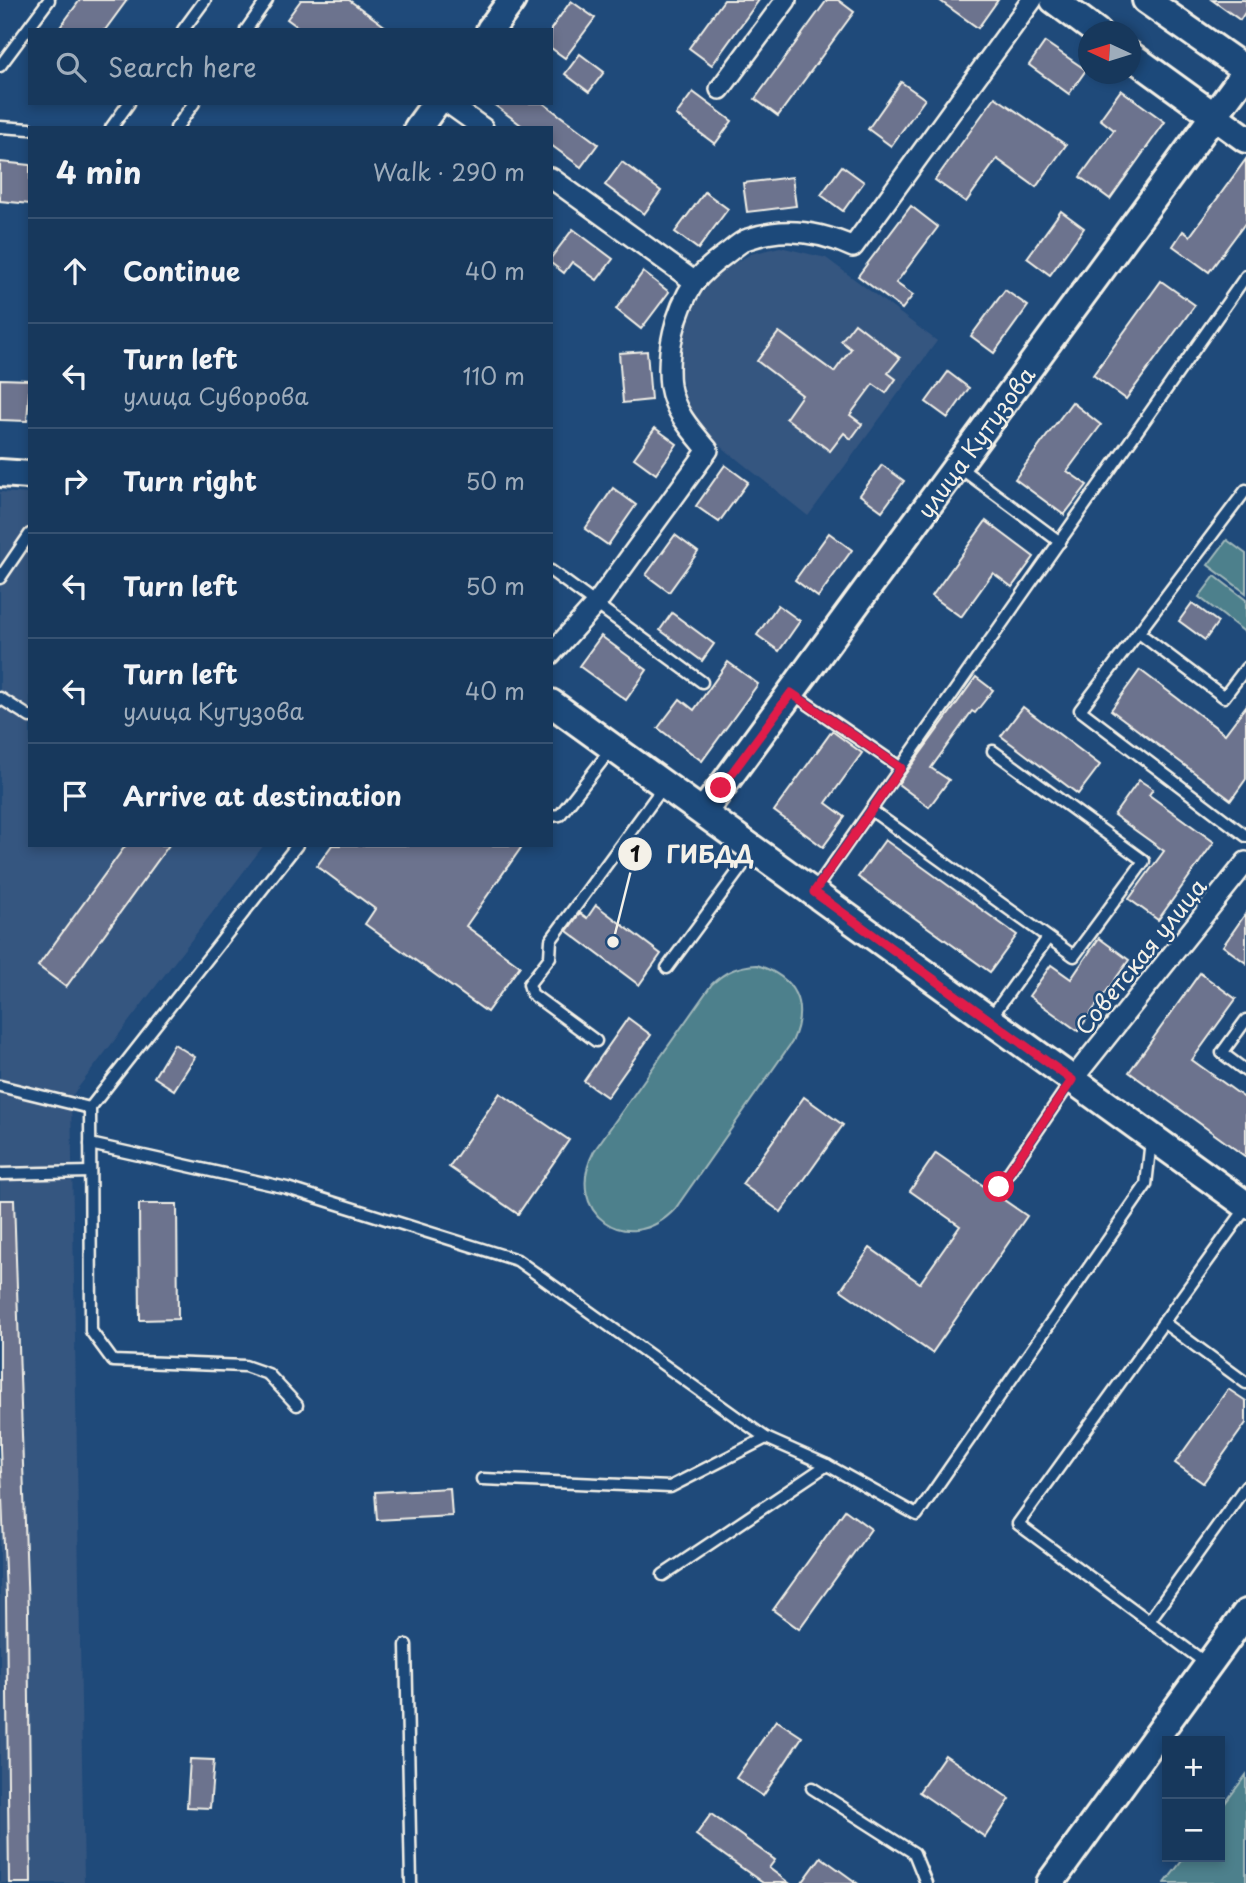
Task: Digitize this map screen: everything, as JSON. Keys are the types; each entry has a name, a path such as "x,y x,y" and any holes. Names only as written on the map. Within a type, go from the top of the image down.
{"main road":[{"path":"491,28 512,0"},
{"path":"1054,0 1082,21"},
{"path":"1146,0 1246,71"},
{"path":"1141,63 1246,139"},
{"name":"улица Кутузова","path":"704,811 1246,71"},
{"path":"419,126 435,105"},
{"path":"0,472 28,475"},
{"path":"553,704 704,811 1246,1206"},
{"path":"1050,1883 1246,1613"}],"street":[{"path":"720,89 786,0"},
{"path":"553,652 596,604 708,450 684,422 670,387 670,342 695,282 713,264 747,239 793,230 831,236 853,247 1032,0"},
{"path":"451,105 480,126"},
{"path":"553,178 695,282"},
{"name":"Советская улица","path":"1072,1080 1246,862"}],"lane":[{"path":"28,28 49,0"},
{"path":"184,28 205,0"},
{"path":"247,28 267,0"},
{"path":"0,66 28,28"},
{"path":"112,126 128,105"},
{"path":"177,126 193,105"},
{"path":"0,127 28,129"},
{"path":"814,892 1246,276"},
{"path":"958,466 1060,542"},
{"path":"1246,490 1080,710 1246,836"},
{"path":"0,578 28,537"},
{"path":"553,572 702,682"},
{"path":"1139,632 1224,697 1246,668"},
{"path":"791,693 901,768"},
{"path":"0,698 28,716"},
{"path":"553,816 560,815 613,746"},
{"path":"871,810 1073,956 1144,860 993,751"},
{"path":"596,1041 532,994 529,984 550,957 551,940 665,784"},
{"path":"295,847 90,1108 90,1172 91,1331 113,1361 246,1366 268,1374 297,1405"},
{"path":"667,968 755,849"},
{"path":"989,1020 1048,938"},
{"path":"1246,1020 1222,1053 1246,1071"},
{"path":"999,1187 1072,1080"},
{"path":"0,1086 90,1108"},
{"path":"90,1144 287,1188 517,1260 766,1438 827,1465 917,1515 1146,1185 1151,1136"},
{"path":"0,1174 90,1172"},
{"path":"1208,1664 1018,1524 1246,1206"},
{"path":"1163,1322 1246,1383"},
{"path":"482,1479 670,1487 766,1438"},
{"path":"663,1575 827,1465"},
{"path":"1149,1621 1246,1486"},
{"path":"406,1645 411,1883"},
{"path":"812,1787 914,1853 926,1883"}],"shaded area":[{"path":"780,247 826,258 937,341 808,516 707,435 686,401 678,353 691,309 717,273 751,254"},
{"path":"0,492 28,494 28,847 262,847 71,1097 84,1883 0,1883"}],"green space":[{"path":"1227,540 1246,554 1246,593 1208,565"},
{"path":"1215,576 1246,600 1246,633 1199,597"},
{"path":"757,965 781,977 795,994 799,1016 792,1042 675,1209 657,1223 638,1230 620,1229 605,1222 593,1210 587,1193 586,1173 594,1151 712,984 733,970"},
{"path":"1246,1775 1246,1883 1165,1883 1181,1862 1225,1862 1225,1803"}],"building":[{"path":"80,0 127,0 106,28 59,28"},
{"path":"301,0 349,0 387,28 299,28 287,19"},
{"path":"724,0 759,0 712,65 689,48"},
{"path":"827,0 838,0 854,12 778,116 755,99"},
{"path":"939,0 998,0 978,28"},
{"path":"1212,0 1246,0 1246,11 1240,20"},
{"path":"571,1 595,18 565,58 553,49 552,28"},
{"path":"1045,42 1078,65 1078,81 1069,94 1029,65"},
{"path":"580,54 604,72 589,92 565,74"},
{"path":"901,82 925,99 891,146 868,129"},
{"path":"1121,90 1165,122 1110,199 1080,177 1114,130 1100,119"},
{"path":"693,92 732,121 715,144 676,115"},
{"path":"995,97 1066,145 1036,187 997,159 966,202 935,180"},
{"path":"495,105 546,105 598,144 581,167 553,146 553,126 522,126"},
{"path":"1246,159 1246,222 1209,272 1173,246 1183,231 1190,236"},
{"path":"0,162 28,165 28,204 0,201"},
{"path":"622,162 661,191 644,214 605,185"},
{"path":"842,166 864,182 843,211 821,195"},
{"path":"792,177 796,206 747,212 743,183"},
{"path":"705,192 728,209 698,249 675,232"},
{"path":"911,206 938,227 896,283 913,295 902,309 858,276"},
{"path":"1061,211 1084,228 1050,275 1027,258"},
{"path":"573,229 613,259 597,280 572,262 564,273 553,265 553,255"},
{"path":"643,272 669,292 641,329 616,309"},
{"path":"1161,281 1195,305 1126,399 1093,375"},
{"path":"1005,290 1028,306 994,353 971,336"},
{"path":"855,323 900,358 888,373 896,379 886,393 873,384 850,415 862,424 851,439 844,433 830,451 786,418 802,395 757,361 779,332 834,372 851,349 841,341"},
{"path":"647,351 651,400 623,403 619,353"},
{"path":"948,372 969,388 948,418 926,402"},
{"path":"0,379 28,380 27,421 0,420"},
{"path":"1072,402 1101,425 1067,471 1087,485 1064,515 1015,479"},
{"path":"655,428 677,444 656,474 634,458"},
{"path":"725,465 748,482 719,522 696,506"},
{"path":"882,465 904,481 882,511 860,495"},
{"path":"613,488 636,505 608,545 585,529"},
{"path":"986,521 1034,557 1012,587 993,573 961,617 932,596"},
{"path":"829,533 852,550 818,597 795,580"},
{"path":"675,535 698,552 669,592 646,575"},
{"path":"1192,603 1218,622 1205,640 1179,621"},
{"path":"778,605 800,621 779,651 757,635"},
{"path":"672,613 714,644 702,661 660,630"},
{"path":"601,636 647,670 626,700 579,666"},
{"path":"728,662 758,684 702,761 658,728 680,699 694,710"},
{"path":"1140,670 1225,734 1246,706 1246,779 1231,800 1111,710"},
{"path":"976,677 993,690 975,713 972,711 931,768 949,780 929,807 898,784"},
{"path":"1023,707 1100,765 1078,794 1001,736"},
{"path":"832,731 862,753 826,803 845,817 823,847 774,811"},
{"path":"1139,780 1153,789 1149,795 1214,842 1158,920 1129,899 1164,851 1114,815"},
{"path":"885,840 1017,935 990,972 858,877"},
{"path":"125,847 168,847 66,987 38,966"},
{"path":"331,847 522,847 466,926 520,966 487,1012 365,924 375,909 317,866"},
{"path":"596,905 661,954 639,985 567,931 580,913 587,918"},
{"path":"1246,913 1246,963 1223,946"},
{"path":"1099,938 1129,960 1078,1031 1029,996 1051,965 1071,979"},
{"path":"1200,973 1236,999 1192,1060 1246,1099 1246,1157 1129,1072"},
{"path":"628,1018 651,1035 607,1097 584,1081"},
{"path":"174,1044 195,1057 174,1090 154,1077"},
{"path":"500,1093 569,1140 518,1214 449,1167"},
{"path":"804,1097 843,1125 781,1212 742,1184"},
{"path":"936,1153 1027,1216 932,1353 841,1290 870,1248 920,1283 960,1226 910,1191"},
{"path":"0,1200 14,1200 28,1611 31,1883 9,1883 6,1596 0,1447"},
{"path":"139,1204 177,1204 178,1319 140,1320"},
{"path":"1228,1389 1246,1401 1246,1423 1203,1483 1175,1463"},
{"path":"450,1488 452,1516 377,1520 375,1492"},
{"path":"845,1510 871,1529 799,1629 773,1610"},
{"path":"776,1720 802,1737 763,1796 736,1778"},
{"path":"945,1755 1010,1799 985,1837 919,1792"},
{"path":"190,1759 214,1760 210,1808 187,1807"},
{"path":"711,1814 775,1860 769,1868 789,1883 763,1883 696,1835"},
{"path":"821,1857 857,1883 802,1883"}],"place":[{"name":"ГИБДД","path":"613,942"}],"route":[{"path":"721,788 791,693 901,768 814,892 1072,1080 999,1187"}]}
